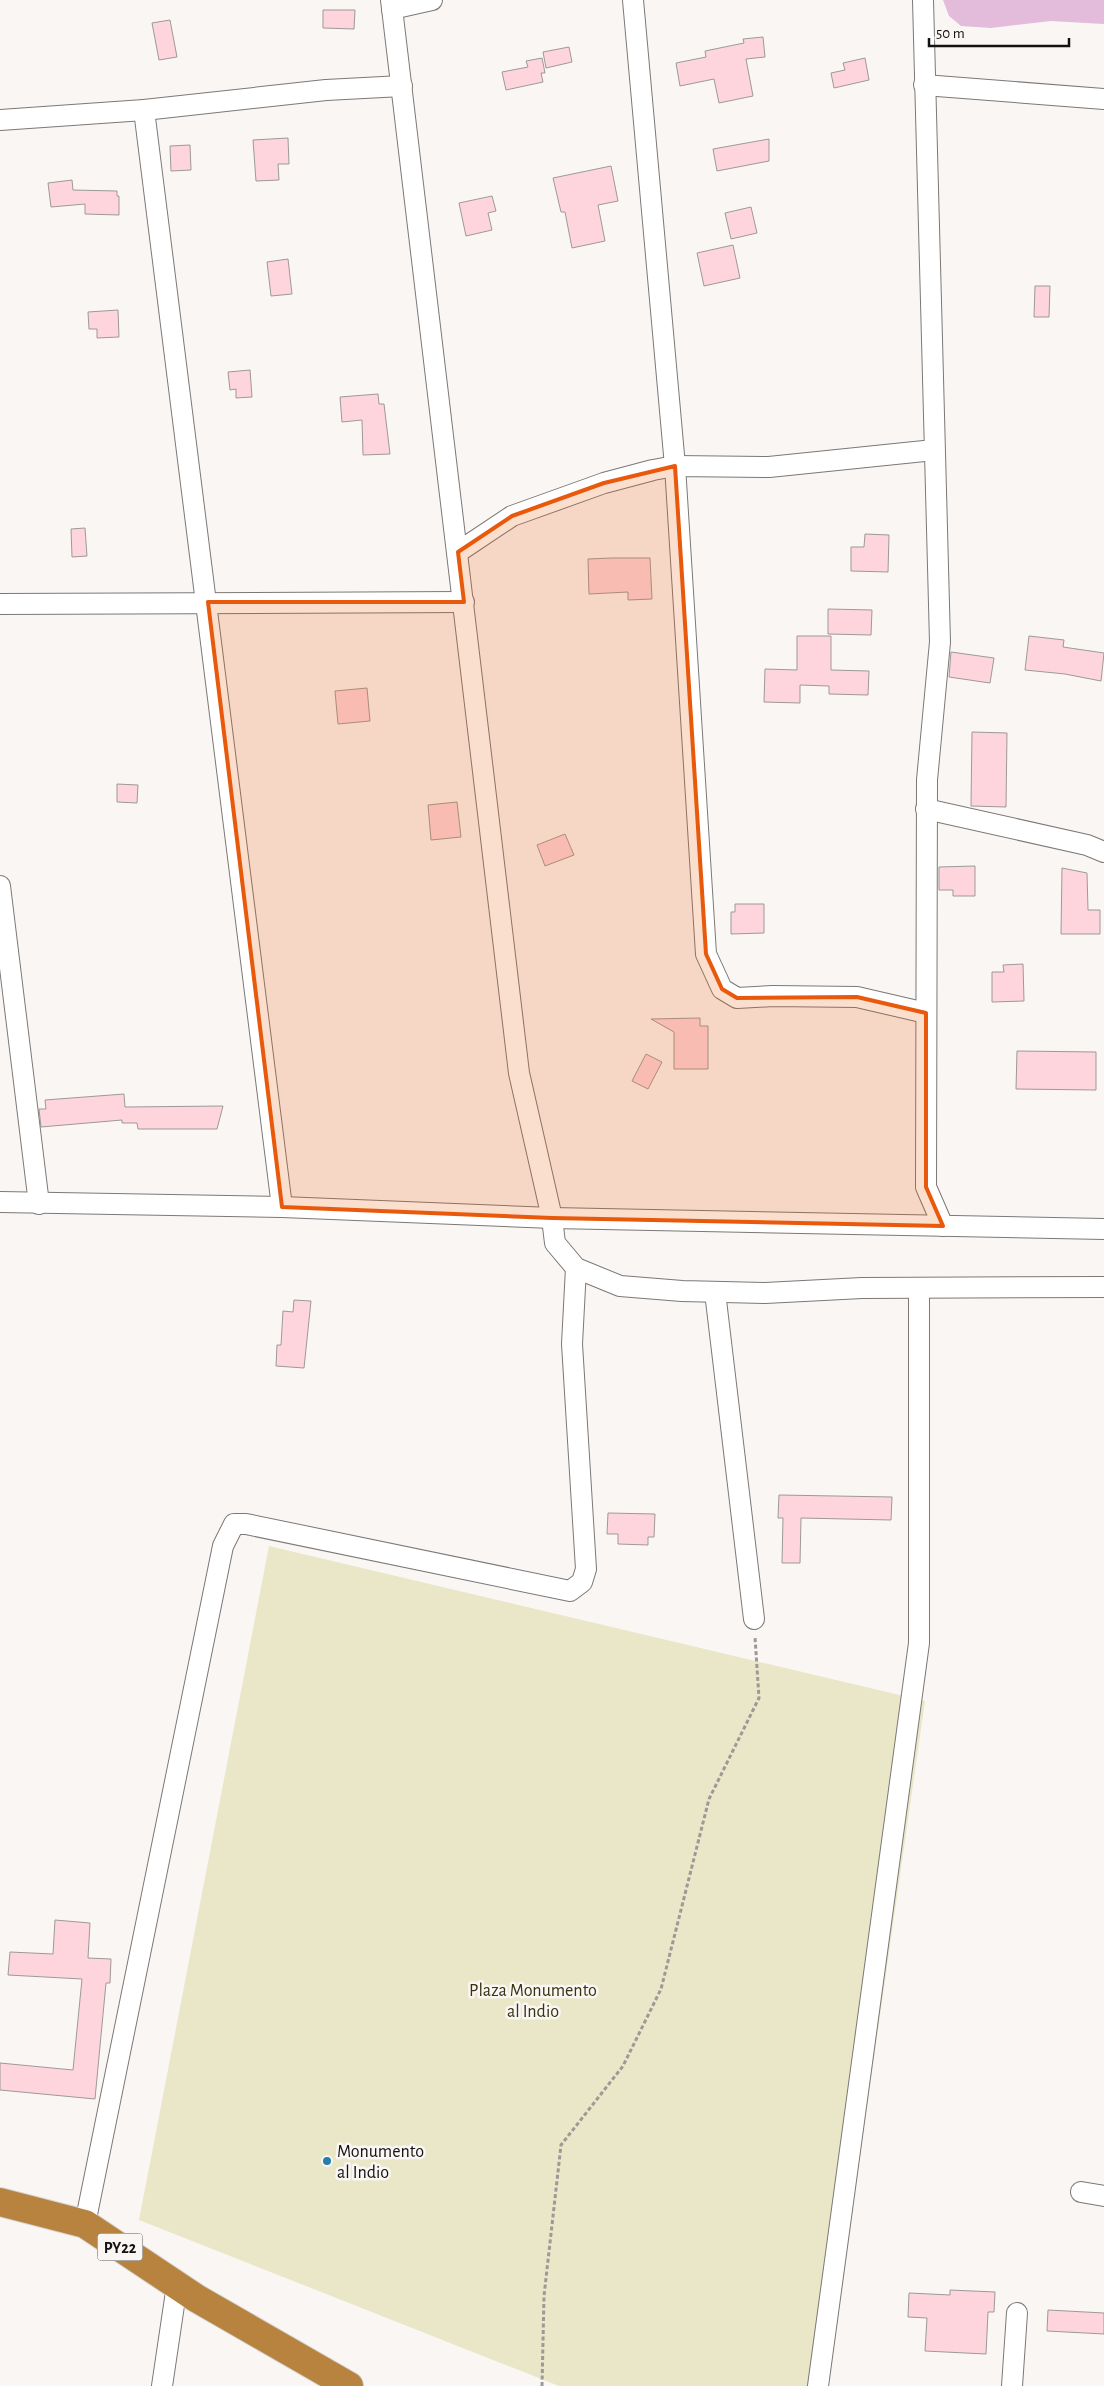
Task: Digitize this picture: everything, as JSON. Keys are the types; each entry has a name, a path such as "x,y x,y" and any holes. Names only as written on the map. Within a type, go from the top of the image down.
{"highway":[{"name":"PY22","path":"0,2202 85,2224 228,2318 349,2386"}],"street":[{"path":"432,0 392,4 519,1074 552,1218 555,1243 576,1268 620,1286 765,1293 919,1288 1104,1287"},
{"path":"633,0 675,466 706,954 722,989 738,998 773,996 856,998 926,1013"},
{"path":"923,0 940,642 926,809 926,1188 943,1226"},
{"path":"924,85 1104,99"},
{"path":"0,120 144,110 326,90 402,86"},
{"path":"144,110 208,602 282,1207"},
{"path":"458,552 512,516 604,482 675,466 769,467 934,450"},
{"path":"0,604 464,602"},
{"path":"926,809 1087,845 1104,852"},
{"path":"0,886 38,1204"},
{"path":"0,1202 282,1207 552,1218 1104,1229"},
{"path":"85,2224 223,1546 234,1524 246,1524 570,1592 582,1582 586,1569 572,1344 576,1268"},
{"path":"818,2386 919,1643 919,1288"},
{"path":"715,1292 754,1619"},
{"path":"1081,2192 1104,2196"},
{"path":"162,2386 177,2285"},
{"path":"1012,2386 1017,2313"}],"path":[{"path":"542,2386 544,2296 560,2145 623,2066 661,1989 708,1800 759,1698 754,1619"}],"highlighted area":[{"path":"675,466 706,954 722,989 737,998 857,997 926,1013 926,1187 943,1226 552,1218 282,1207 208,602 464,602 458,552 512,516 604,483"}],"green space":[{"name":"Plaza Monumento al Indio","path":"269,1546 925,1701 827,2386 559,2386 139,2220"}],"shaded area":[{"path":"943,0 1104,0 1104,24 1051,21 991,28 961,26 949,16"}],"building":[{"path":"323,10 355,10 354,29 323,28"},
{"path":"170,20 177,57 159,60 152,23"},
{"path":"763,37 765,57 746,59 753,96 719,103 714,79 680,86 676,63 706,57 705,51 744,43 743,39"},
{"path":"569,47 572,62 546,68 543,52"},
{"path":"542,58 545,73 541,73 543,82 506,90 502,72 528,67 526,61"},
{"path":"865,58 869,80 834,88 831,73 845,70 843,63"},
{"path":"288,138 289,164 278,164 279,180 256,181 253,140"},
{"path":"769,139 769,161 717,171 713,149"},
{"path":"190,145 191,170 171,171 170,146"},
{"path":"611,166 618,201 598,205 605,241 572,248 565,212 561,212 553,178"},
{"path":"72,180 73,190 117,191 117,196 119,196 119,215 85,214 85,204 51,207 48,183"},
{"path":"492,196 496,211 488,213 492,230 466,236 459,203"},
{"path":"751,207 757,233 731,239 725,213"},
{"path":"733,245 740,278 704,286 697,253"},
{"path":"288,259 292,294 271,296 267,262"},
{"path":"1035,286 1050,286 1049,317 1034,317"},
{"path":"118,310 119,337 97,338 97,329 89,329 88,312"},
{"path":"250,370 252,397 236,398 236,389 230,390 228,372"},
{"path":"378,394 379,404 384,404 390,454 363,455 362,420 342,422 340,397"},
{"path":"85,528 87,556 72,557 71,529"},
{"path":"865,534 889,535 888,572 851,571 851,547 864,547"},
{"path":"650,558 652,599 628,600 628,592 589,594 588,559"},
{"path":"828,609 872,610 871,635 828,634"},
{"path":"797,636 831,636 831,670 869,671 868,695 829,694 829,686 800,685 800,703 764,702 765,669 797,670"},
{"path":"1029,636 1064,640 1063,647 1104,653 1101,681 1065,674 1025,670"},
{"path":"951,652 994,658 990,683 949,677"},
{"path":"367,688 370,721 338,724 335,691"},
{"path":"972,732 1007,733 1006,807 971,806"},
{"path":"117,784 138,785 137,803 117,802"},
{"path":"457,802 461,837 431,840 428,805"},
{"path":"565,834 574,855 545,866 537,845"},
{"path":"975,866 975,896 953,896 953,890 939,890 939,867"},
{"path":"1062,868 1087,873 1088,910 1100,910 1100,934 1061,934"},
{"path":"735,904 764,904 764,933 731,934 731,912 735,912"},
{"path":"1023,964 1024,1001 992,1002 992,972 1004,972 1003,965"},
{"path":"700,1018 700,1026 708,1026 708,1069 674,1069 674,1032 651,1019"},
{"path":"1017,1051 1096,1052 1096,1090 1016,1089"},
{"path":"646,1054 662,1062 648,1089 632,1081"},
{"path":"124,1094 125,1107 223,1106 217,1129 138,1129 137,1123 122,1123 122,1120 41,1127 39,1109 46,1109 45,1100"},
{"path":"294,1300 311,1301 304,1368 276,1366 277,1345 281,1345 283,1311 293,1312"},
{"path":"779,1495 892,1497 891,1520 801,1518 800,1563 782,1563 783,1518 778,1518"},
{"path":"608,1513 655,1514 654,1537 648,1537 648,1545 618,1544 618,1534 607,1534"},
{"path":"55,1920 90,1923 88,1958 111,1959 110,1983 106,1983 95,2099 0,2090 0,2063 73,2070 82,1979 8,1975 10,1952 53,1954"},
{"path":"950,2290 995,2292 994,2312 988,2312 986,2354 925,2351 927,2318 908,2317 909,2293 950,2295"},
{"path":"1048,2310 1104,2313 1104,2334 1047,2331"}],"place":[{"name":"Monumento al Indio","path":"327,2161"}]}
